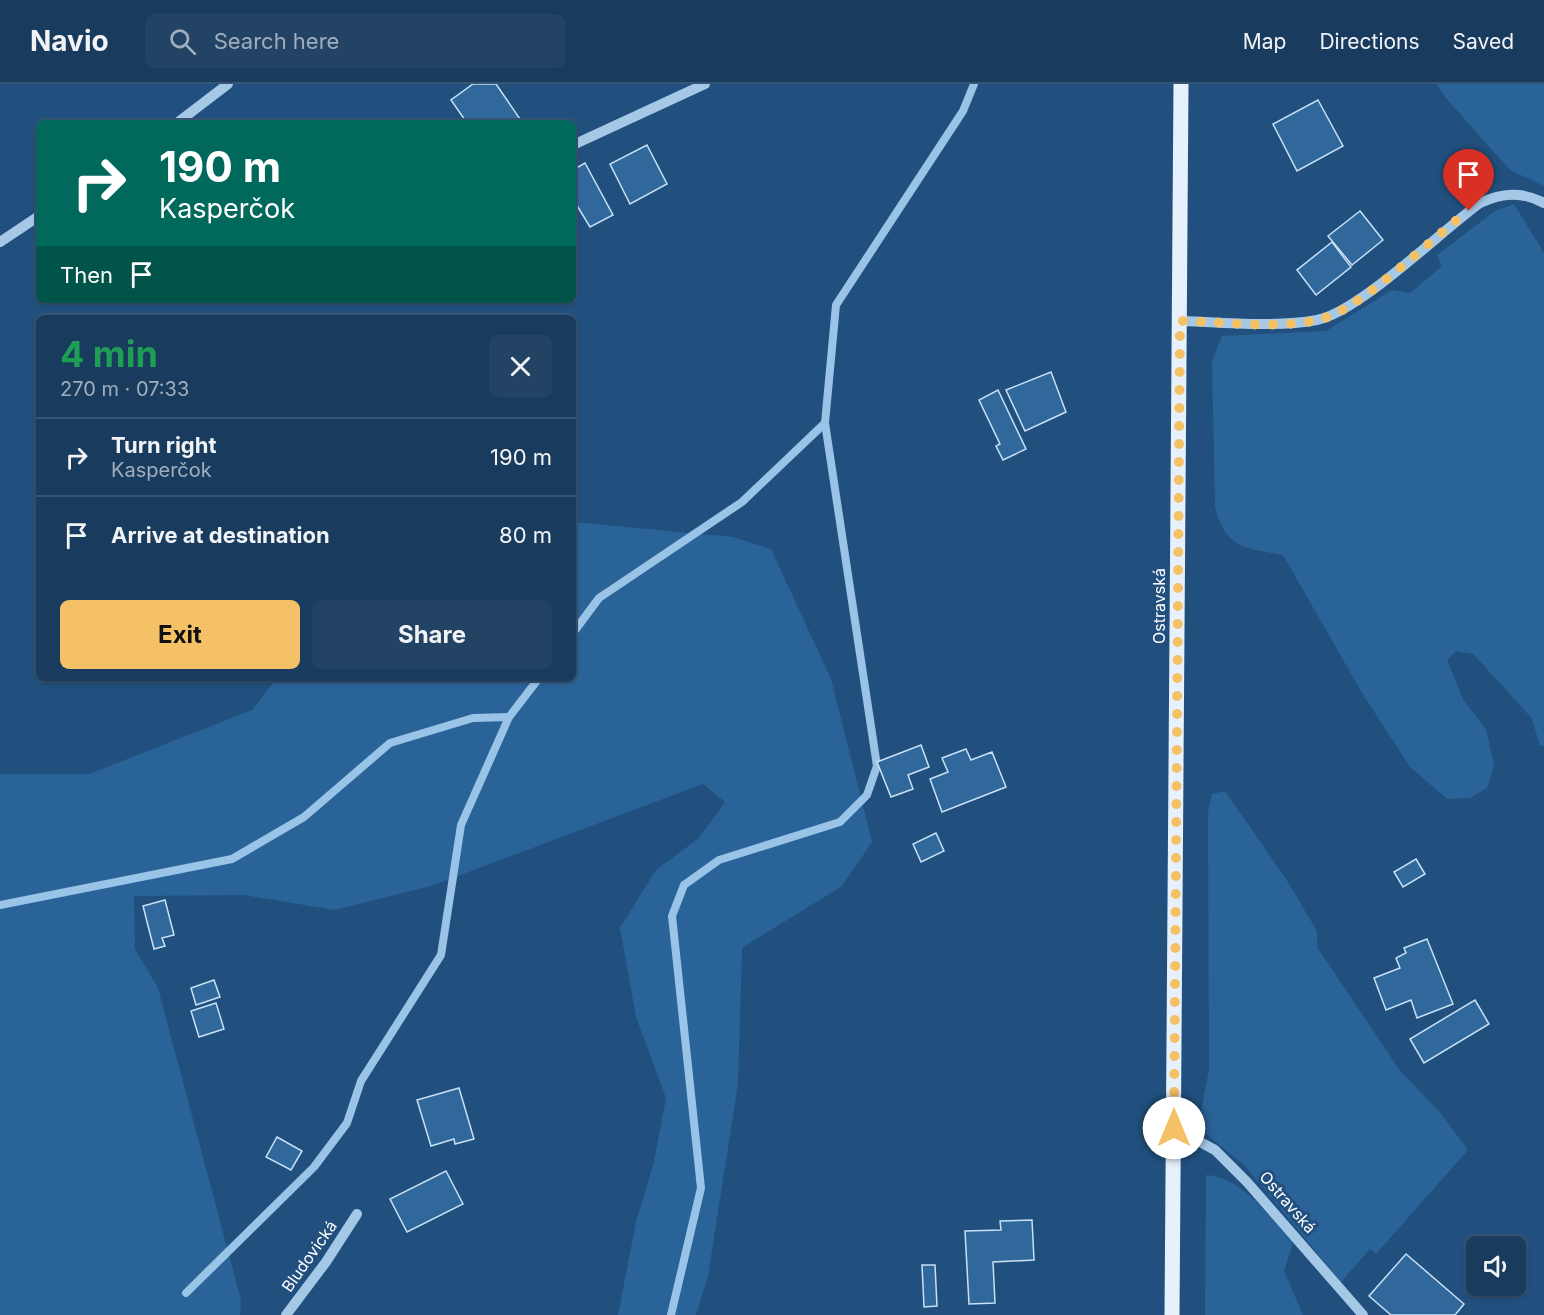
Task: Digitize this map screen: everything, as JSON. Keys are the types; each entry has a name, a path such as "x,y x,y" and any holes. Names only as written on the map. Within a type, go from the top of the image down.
{"main road":[{"name":"Ostravská","path":"1172,1315 1181,84"}],"street":[{"path":"181,120 228,84"},
{"path":"576,144 705,84"},
{"path":"1180,321 1276,323 1318,320 1354,302 1480,203 1498,196 1518,194 1544,203"},
{"path":"0,242 36,218"},
{"name":"Ostravská","path":"1174,1128 1215,1150 1247,1182 1363,1315"},
{"name":"Bludovická","path":"286,1315 326,1262 357,1214"}],"shaded area":[{"path":"1437,84 1544,84 1544,186 1510,170 1445,97"},
{"path":"1514,204 1544,253 1544,746 1540,746 1532,719 1473,654 1456,651 1447,660 1464,701 1486,729 1494,765 1487,788 1470,798 1447,799 1410,767 1362,693 1283,555 1248,548 1231,539 1225,532 1215,508 1212,361 1222,336 1326,331 1392,290 1410,293 1442,266 1437,255 1495,211"},
{"path":"576,522 733,537 771,549 831,679 872,842 842,886 742,948 738,1084 708,1276 696,1315 618,1315 636,1222 654,1162 666,1098 636,1017 620,928 656,870 699,838 725,802 703,784 431,886 335,910 244,895 134,896 135,949 158,988 241,1300 240,1315 0,1315 0,774 89,774 252,710 275,681 576,681"},
{"path":"1225,791 1286,879 1317,931 1317,947 1401,1072 1439,1111 1468,1150 1376,1254 1370,1249 1341,1282 1246,1167 1204,1132 1199,1121 1209,1070 1208,812 1212,794"},
{"path":"1206,1175 1219,1177 1243,1191 1265,1211 1293,1243 1284,1271 1303,1315 1205,1315"}],"building":[{"path":"473,84 496,84 520,119 465,120 451,100"},
{"path":"1318,100 1343,146 1297,171 1273,124"},
{"path":"647,145 667,184 630,204 610,164"},
{"path":"585,163 613,215 590,227 576,204 576,168"},
{"path":"1360,211 1383,240 1352,265 1328,236"},
{"path":"1332,242 1351,267 1316,295 1297,270"},
{"path":"1051,372 1066,412 1025,431 1006,390"},
{"path":"998,390 1026,449 1003,460 996,446 1000,444 979,400"},
{"path":"921,745 929,767 908,775 913,789 891,797 877,762"},
{"path":"966,749 971,760 992,752 1006,787 942,812 930,779 948,772 942,758"},
{"path":"936,833 944,851 921,862 913,844"},
{"path":"1416,859 1425,874 1403,887 1394,872"},
{"path":"165,900 174,935 162,938 165,946 154,949 143,906"},
{"path":"1427,939 1453,1004 1417,1018 1411,1000 1386,1010 1374,978 1400,968 1396,958 1406,953 1404,948"},
{"path":"214,980 220,997 196,1005 191,988"},
{"path":"1475,1000 1489,1024 1424,1063 1410,1039"},
{"path":"216,1003 224,1029 199,1037 191,1011"},
{"path":"459,1088 474,1139 455,1144 454,1139 431,1146 417,1100"},
{"path":"277,1137 302,1151 291,1170 266,1157"},
{"path":"446,1171 463,1204 407,1232 390,1199"},
{"path":"1032,1220 1034,1260 993,1262 995,1303 969,1304 965,1231 1001,1230 1000,1221"},
{"path":"1406,1254 1464,1304 1455,1315 1391,1315 1369,1296"},
{"path":"922,1265 935,1265 937,1306 924,1307"}],"waterway":[{"path":"576,629 599,598 742,502 825,423 836,305 963,111 974,84"},
{"path":"671,1315 701,1188 672,916 684,885 719,860 840,822 867,795 877,766 825,423"},
{"path":"186,1293 314,1167 347,1123 361,1081 441,955 461,825 509,717 537,681"},
{"path":"0,905 232,859 304,817 390,743 473,718 509,717"}],"route":[{"path":"1174,1128 1180,321 1276,323 1318,320 1337,313 1383,280 1469,211"}]}
